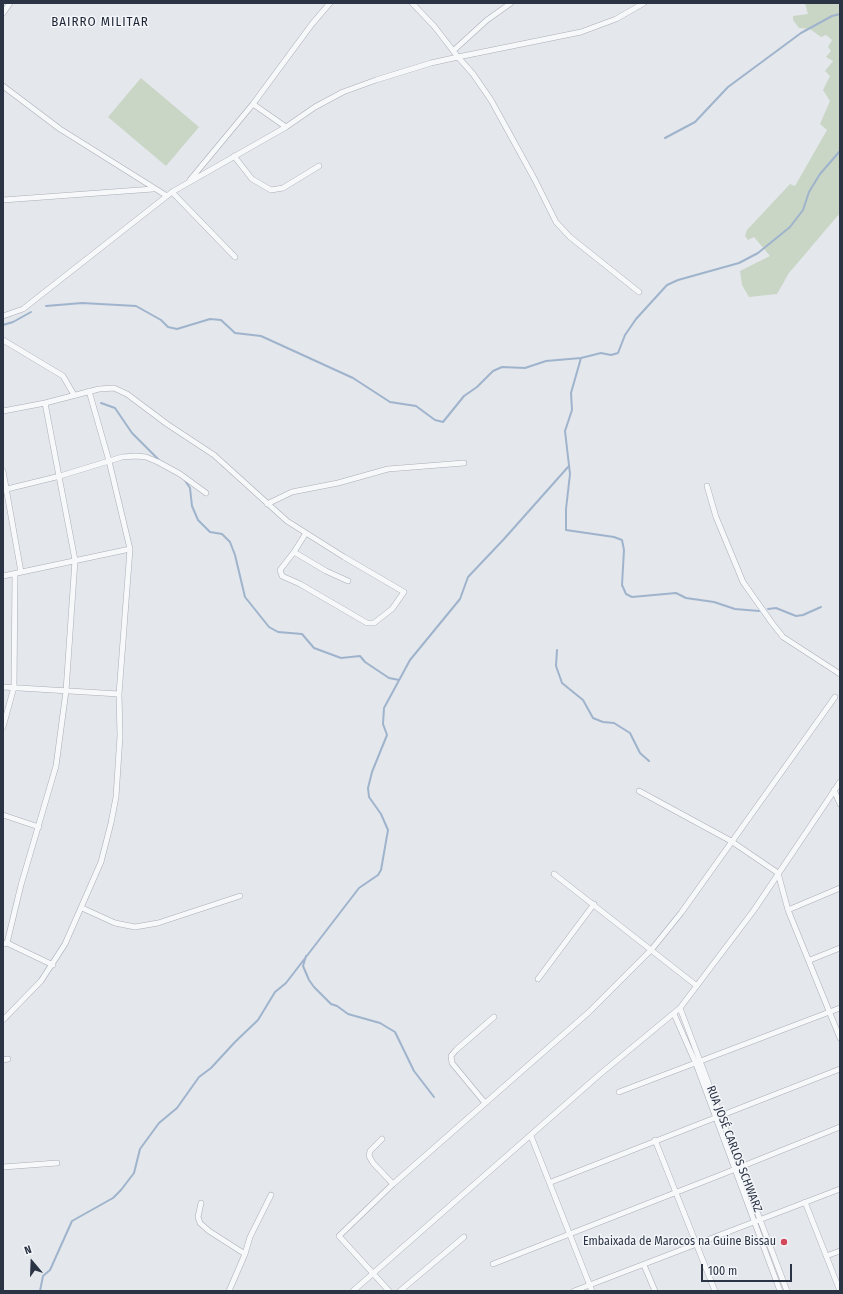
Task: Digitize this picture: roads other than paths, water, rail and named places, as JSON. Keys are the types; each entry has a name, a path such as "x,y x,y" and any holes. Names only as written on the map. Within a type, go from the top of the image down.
{"street":[{"path":"3,13 10,3"},
{"path":"188,183 253,104 312,24 330,3"},
{"path":"412,3 434,26 473,74 491,100 536,180 556,222 570,237 639,292"},
{"path":"453,50 487,20 511,3"},
{"path":"3,317 23,309 172,192 286,127 315,107 343,92 431,63 580,32 616,19 644,3"},
{"path":"4,88 60,130 116,163 167,196"},
{"path":"253,104 286,127"},
{"path":"234,156 252,179 271,190 283,188 319,166"},
{"path":"3,200 153,188"},
{"path":"172,192 235,257"},
{"path":"3,340 63,376 74,395"},
{"path":"3,411 45,403 89,391 107,388 127,394 167,424 214,454 267,504 306,533 404,592 392,609 374,623 367,623 300,584 282,576 280,570 306,533"},
{"path":"3,1020 23,1001 53,965 82,908 101,862 116,797 120,736 119,694 130,548 109,461 89,391"},
{"path":"45,403 75,560 66,691 58,760 5,944 53,965"},
{"path":"5,489 60,476 122,457 146,457 180,474 206,492"},
{"path":"267,504 292,492 332,484 388,469 464,464"},
{"path":"3,470 5,489 21,572"},
{"path":"707,486 716,517 743,582 772,623 783,637 840,674"},
{"path":"3,576 130,548"},
{"path":"294,552 326,571 348,581"},
{"path":"3,728 14,687 14,574"},
{"path":"3,687 119,694"},
{"path":"389,1291 339,1236 393,1184 589,1012 652,949 681,913 835,697"},
{"path":"353,1291 599,1075 680,1008 754,910 840,782"},
{"path":"834,790 840,804"},
{"path":"639,791 731,841 778,873 788,910 810,960 840,1038"},
{"path":"3,815 39,827"},
{"path":"554,874 698,986"},
{"path":"788,910 840,888"},
{"path":"82,908 115,923 135,927 158,923 240,896"},
{"path":"538,979 594,904"},
{"path":"810,960 840,948"},
{"name":"RUA JOSÉ CARLOS SCHWARZ","path":"680,1008 718,1116 738,1168 760,1218 787,1291"},
{"path":"619,1092 699,1063 840,1008"},
{"name":"RUA JOSÉ CARLOS SCHWARZ","path":"674,1014 699,1063"},
{"path":"485,1103 452,1063 451,1056 494,1017"},
{"path":"551,1182 655,1140 840,1069"},
{"path":"493,1264 570,1233 677,1193 840,1126"},
{"path":"531,1136 551,1182 591,1288"},
{"path":"382,1139 370,1151 369,1156 374,1164 393,1184"},
{"path":"655,1140 715,1291"},
{"path":"3,1166 57,1163"},
{"name":"RUA JOSÉ CARLOS SCHWARZ","path":"738,1168 754,1221 780,1291"},
{"path":"574,1291 591,1288 760,1218 840,1189"},
{"path":"229,1291 245,1254 250,1237 270,1195"},
{"path":"806,1202 840,1291"},
{"path":"201,1203 198,1217 200,1223 209,1231 245,1254"},
{"path":"400,1291 464,1238"},
{"path":"826,1256 840,1251"},
{"path":"644,1265 655,1291"}],"waterway":[{"path":"665,138 695,122 728,87 801,33 832,16 840,14"},
{"path":"759,611 735,609 714,602 686,598 676,593 632,597 626,594 622,585 624,550 622,540 614,537 566,530 566,509 570,474 565,431 572,410 571,393 581,358 601,353 611,355 618,353 625,335 636,319 667,285 678,280 739,263 758,253 790,227 803,210 809,192 820,174 840,151"},
{"path":"46,306 82,303 136,306 161,320 168,327 177,329 210,319 221,320 235,333 261,336 353,378 390,402 416,406 435,420 443,422 464,396 477,387 493,371 502,367 525,368 546,361 581,358"},
{"path":"3,325 13,322 31,312"},
{"path":"101,403 115,408 132,433 160,461"},
{"path":"40,1291 43,1276 50,1270 72,1221 113,1198 121,1190 134,1173 140,1149 159,1123 177,1108 199,1077 211,1068 258,1020 275,992 286,983 359,888 378,875 381,870 388,830 381,814 369,797 368,788 372,772 387,735 383,724 384,708 410,660 460,599 468,577 568,467"},
{"path":"184,479 190,488 192,506 198,520 210,532 222,534 230,542 235,555 245,597 269,627 278,632 302,634 314,648 341,658 360,656 365,662 389,678 399,680"},
{"path":"768,609 776,608 796,616 803,615 821,607"},
{"path":"557,650 556,666 562,683 583,700 593,718 603,722 614,723 630,733 640,753 649,761"},
{"path":"306,956 303,966 314,987 331,1004 337,1006 348,1014 380,1023 395,1032 414,1071 434,1097"}],"place":[{"name":"Embaixada de Marocos na Guine Bissau","path":"784,1242"}],"district":[{"name":"BAIRRO MILITAR","path":"100,22"}]}
